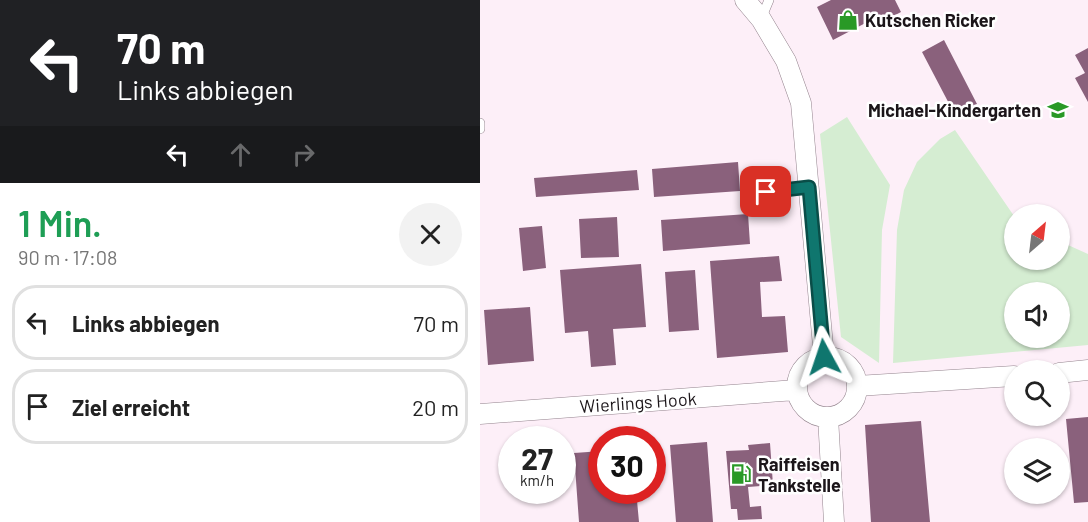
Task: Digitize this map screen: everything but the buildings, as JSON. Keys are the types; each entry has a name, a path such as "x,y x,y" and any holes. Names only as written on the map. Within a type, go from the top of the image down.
{"street":[{"path":"745,0 761,19 786,61 801,103 824,357"},
{"path":"824,357 832,357 848,366 857,386 855,398 849,408 839,415 828,417 817,416 807,410 796,390 800,372 814,359 824,357"},
{"path":"1070,372 1088,370"},
{"path":"857,386 1004,377"},
{"name":"Wierlings Hook","path":"480,414 796,390"},
{"path":"828,417 834,522"}],"lane":[{"path":"761,19 769,0"},
{"path":"480,123 480,129"},
{"path":"748,194 809,187"}],"green space":[{"path":"847,117 890,185 882,230 879,363 841,337 820,134"},
{"path":"955,130 1006,204 1004,270 1070,270 1070,246 1088,254 1088,345 1070,347 1070,282 1004,282 1004,348 1056,348 893,363 897,230 904,190 917,162 940,139"}],"place":[{"name":"Kutschen Ricker","path":"848,20"},
{"name":"Michael-Kindergarten","path":"1058,110"},
{"name":"Raiffeisen Tankstelle","path":"741,474"}],"route":[{"path":"766,192 809,187 824,357"}]}
